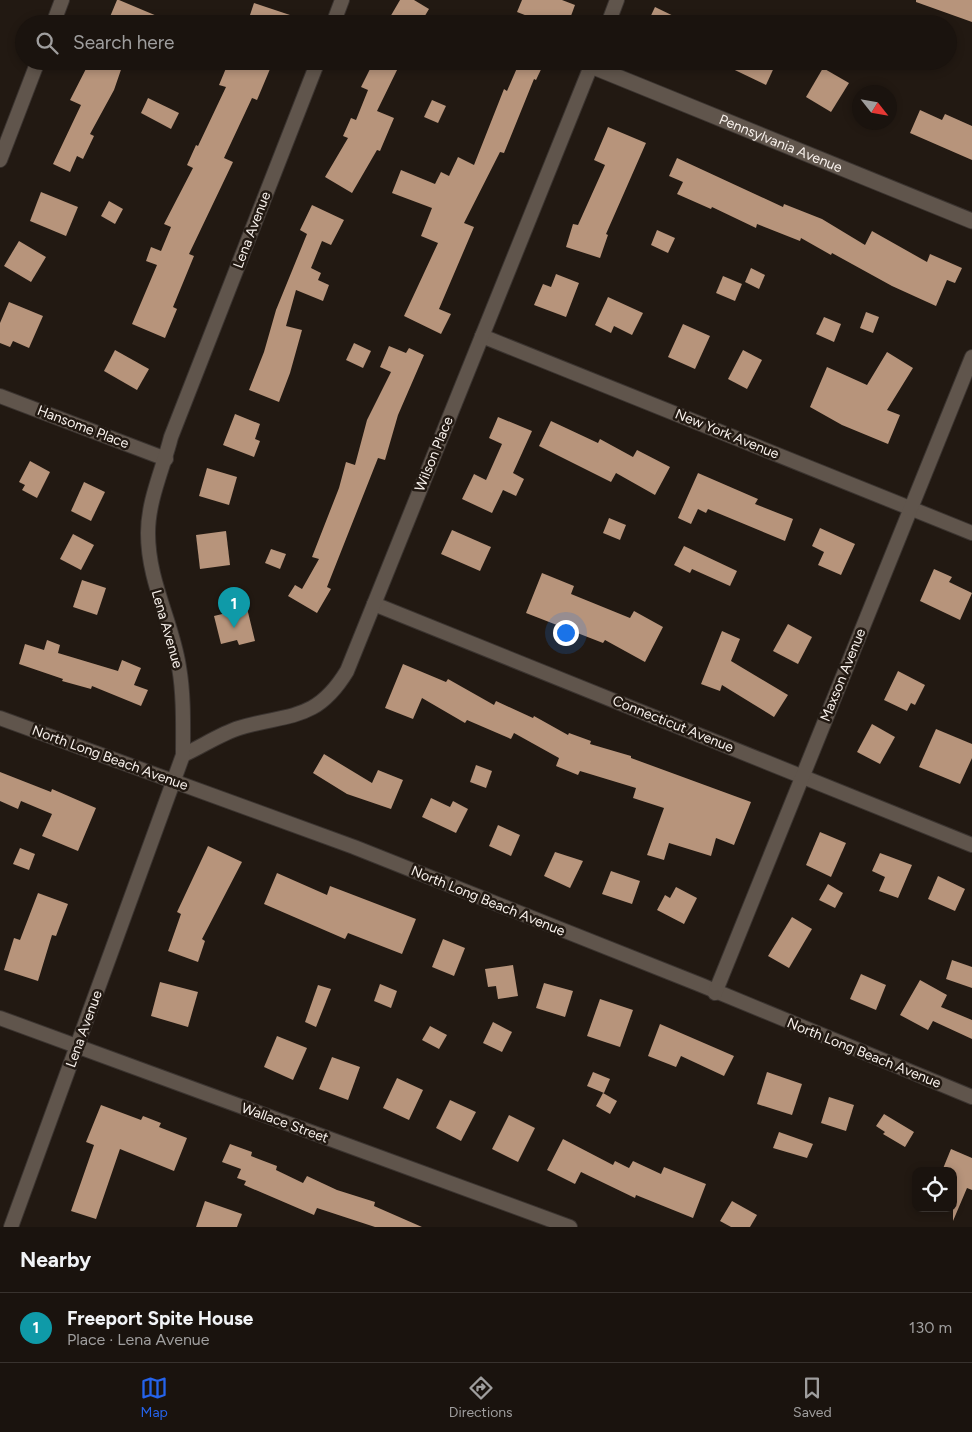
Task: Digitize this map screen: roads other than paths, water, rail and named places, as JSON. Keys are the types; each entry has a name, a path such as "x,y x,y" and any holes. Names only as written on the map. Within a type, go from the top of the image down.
{"street":[{"path":"56,15 62,0"},
{"path":"336,15 342,0"},
{"path":"611,15 617,0"},
{"path":"0,160 35,70"},
{"name":"Lena Avenue","path":"12,1227 183,755 183,701 179,667 171,632 156,593 149,550 152,500 166,459 171,437 314,70"},
{"name":"Wilson Place","path":"183,755 238,728 300,715 326,700 337,688 347,671 590,70"},
{"name":"Pennsylvania Avenue","path":"607,70 972,220"},
{"name":"New York Avenue","path":"482,336 972,533"},
{"name":"Maxson Avenue","path":"715,993 972,357"},
{"name":"Hansome Place","path":"0,396 166,459"},
{"name":"Connecticut Avenue","path":"374,604 972,845"},
{"name":"North Long Beach Avenue","path":"0,718 354,847 972,1097"},
{"name":"Wallace Street","path":"0,1018 570,1227"}],"place":[{"name":"Freeport Spite House","path":"234,628"}]}
